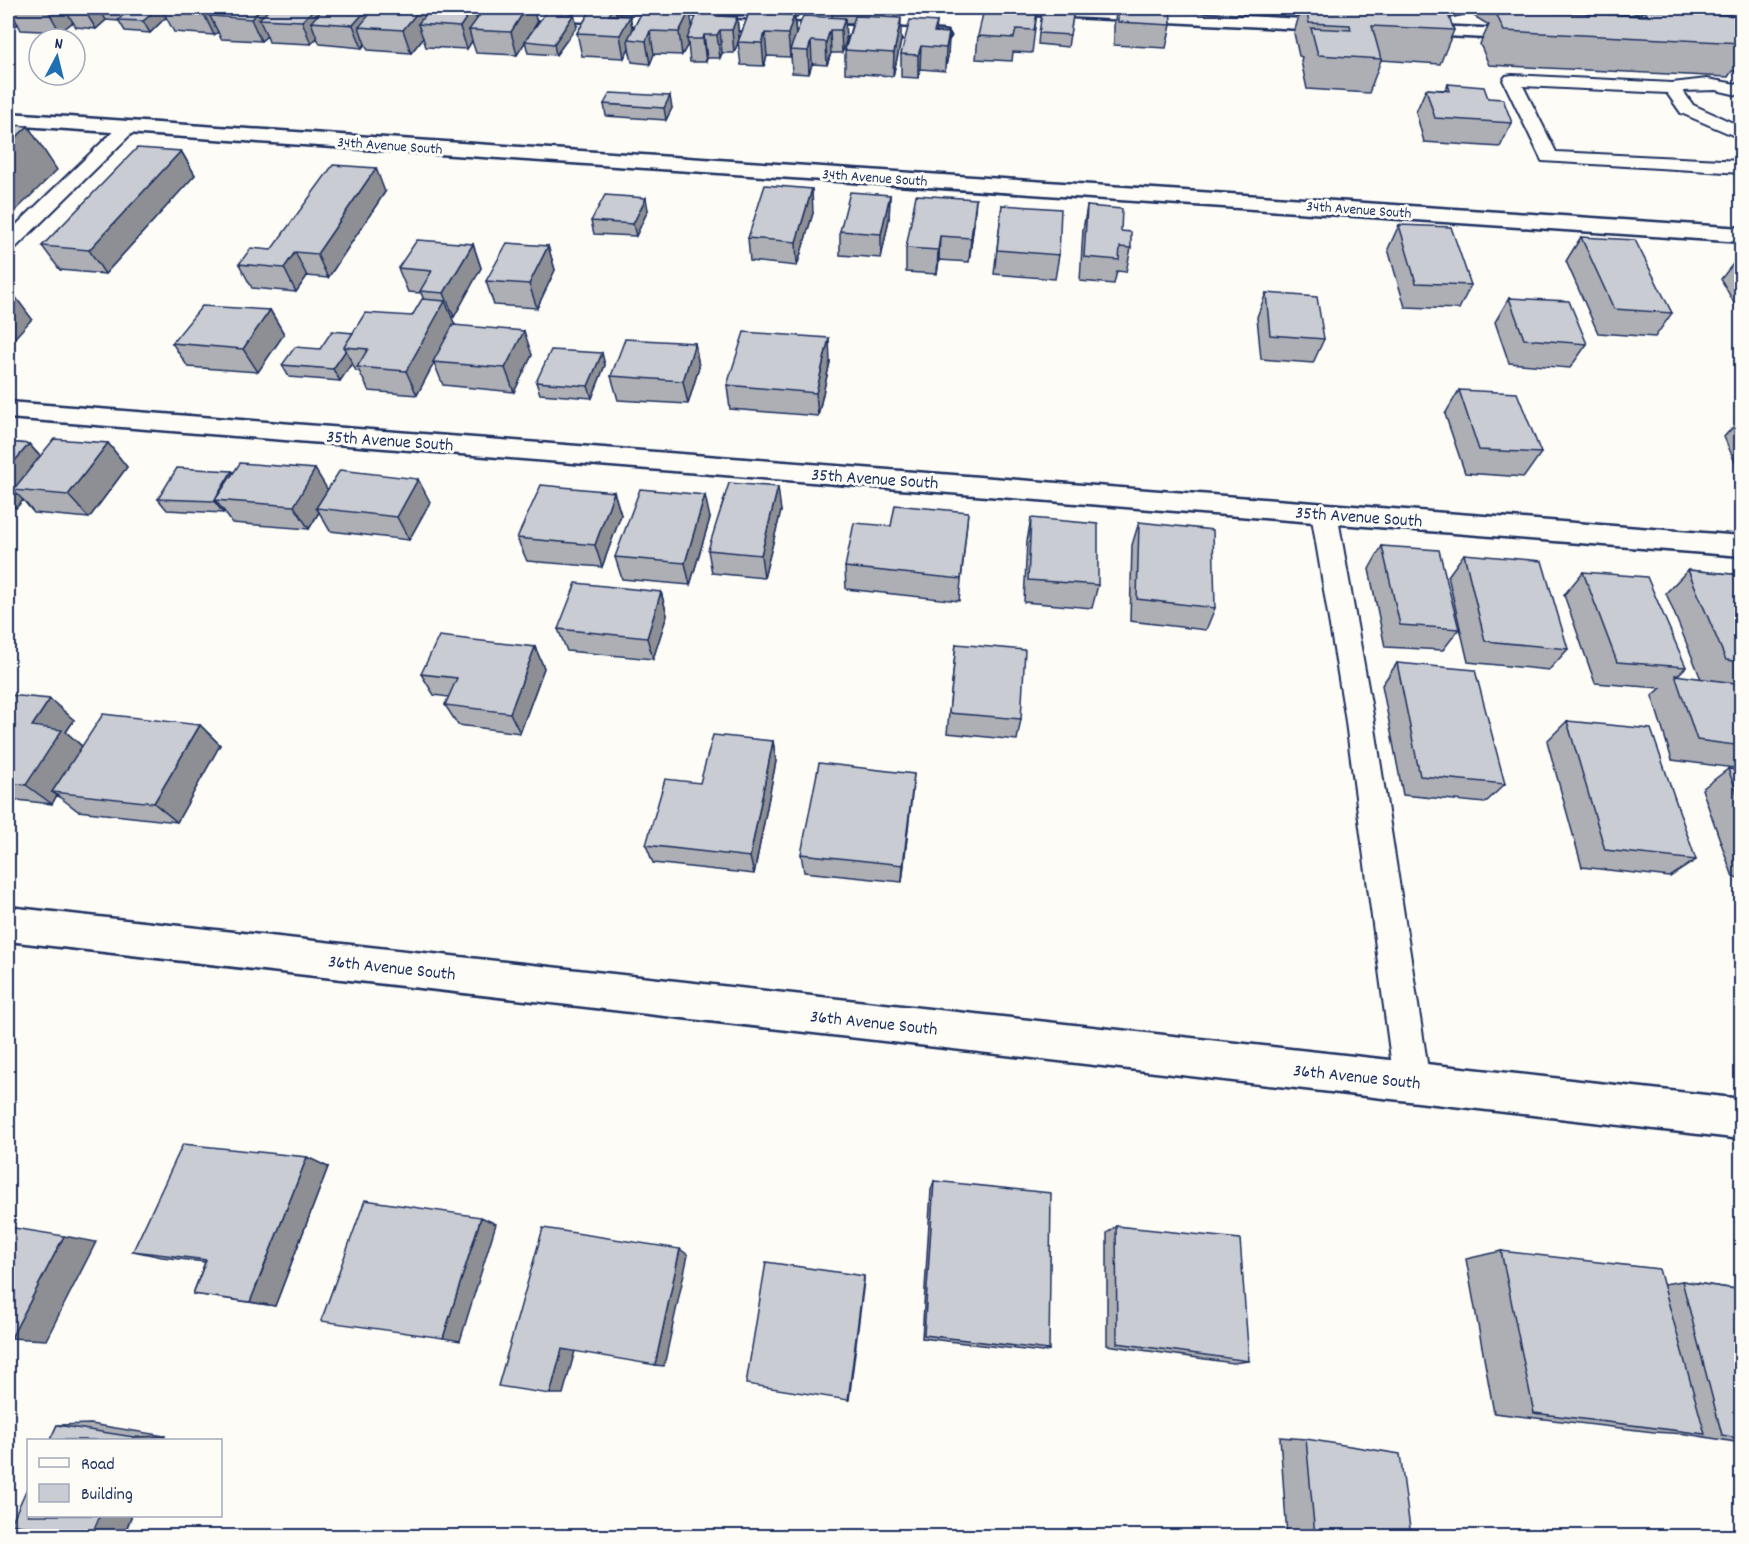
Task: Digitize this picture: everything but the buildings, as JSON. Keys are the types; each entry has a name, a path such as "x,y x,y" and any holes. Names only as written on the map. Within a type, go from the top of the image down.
{"street":[{"path":"421,8 702,15 815,29 941,36"},
{"path":"815,29 822,8"},
{"path":"994,8 1249,14 1363,28"},
{"path":"1546,8 1561,37"},
{"path":"1616,25 1692,8"},
{"path":"1386,29 1406,24 1561,37 1583,32"},
{"name":"34th Avenue South","path":"8,119 1742,235"},
{"name":"35th Avenue South","path":"8,410 1742,546"},
{"name":"36th Avenue South","path":"8,924 1742,1119"}],"lane":[{"path":"1742,91 1722,84 1691,84 1672,88 1512,80 1549,157 1742,167"},
{"path":"1672,88 1687,109 1742,134"},
{"path":"8,244 128,127"},
{"path":"1324,513 1359,715 1412,1082"}]}
